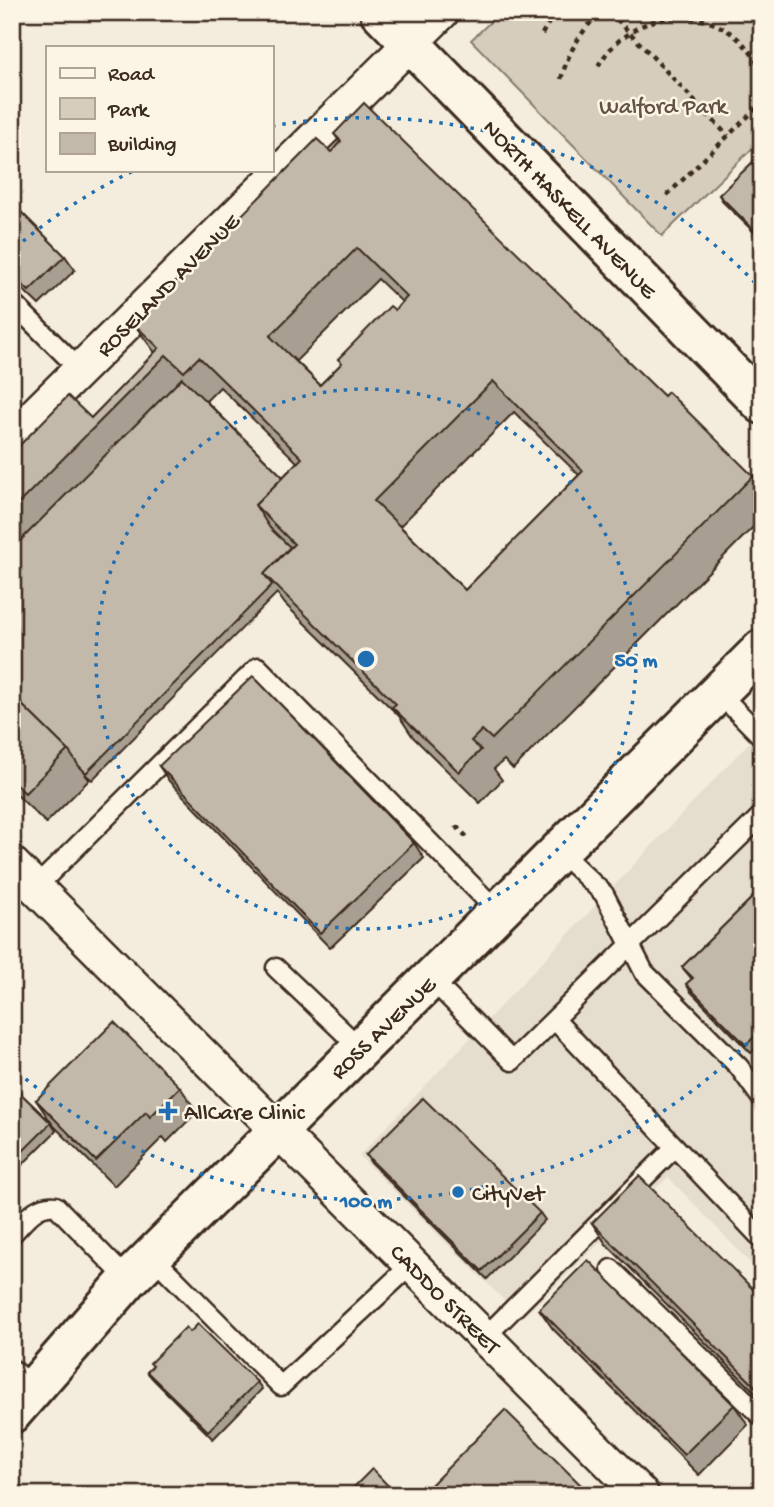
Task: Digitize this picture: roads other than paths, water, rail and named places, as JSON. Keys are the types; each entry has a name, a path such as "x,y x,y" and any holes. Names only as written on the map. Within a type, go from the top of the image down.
{"main road":[{"name":"NORTH HASKELL AVENUE","path":"380,12 762,404"},
{"name":"ROSS AVENUE","path":"20,1390 278,1129 499,913 762,649"}],"street":[{"name":"ROSELAND AVENUE","path":"12,437 442,12"},
{"name":"CADDO STREET","path":"12,864 642,1495"}],"lane":[{"path":"12,302 80,370"},
{"path":"36,887 258,667 499,913"},
{"path":"718,692 762,737"},
{"path":"431,979 512,1061 762,815"},
{"path":"559,851 604,894 644,972 738,1067 762,1099"},
{"path":"276,968 360,1048"},
{"path":"555,1020 762,1239"},
{"path":"485,1337 675,1147"},
{"path":"12,1234 38,1208 45,1204 56,1206 140,1268 281,1386 412,1264"},
{"path":"611,1269 762,1417"}],"place":[{"name":"AllCare Clinic","path":"168,1111"},
{"name":"CityVet","path":"458,1192"}],"park label":[{"name":"Walford Park","path":"663,105"}]}
